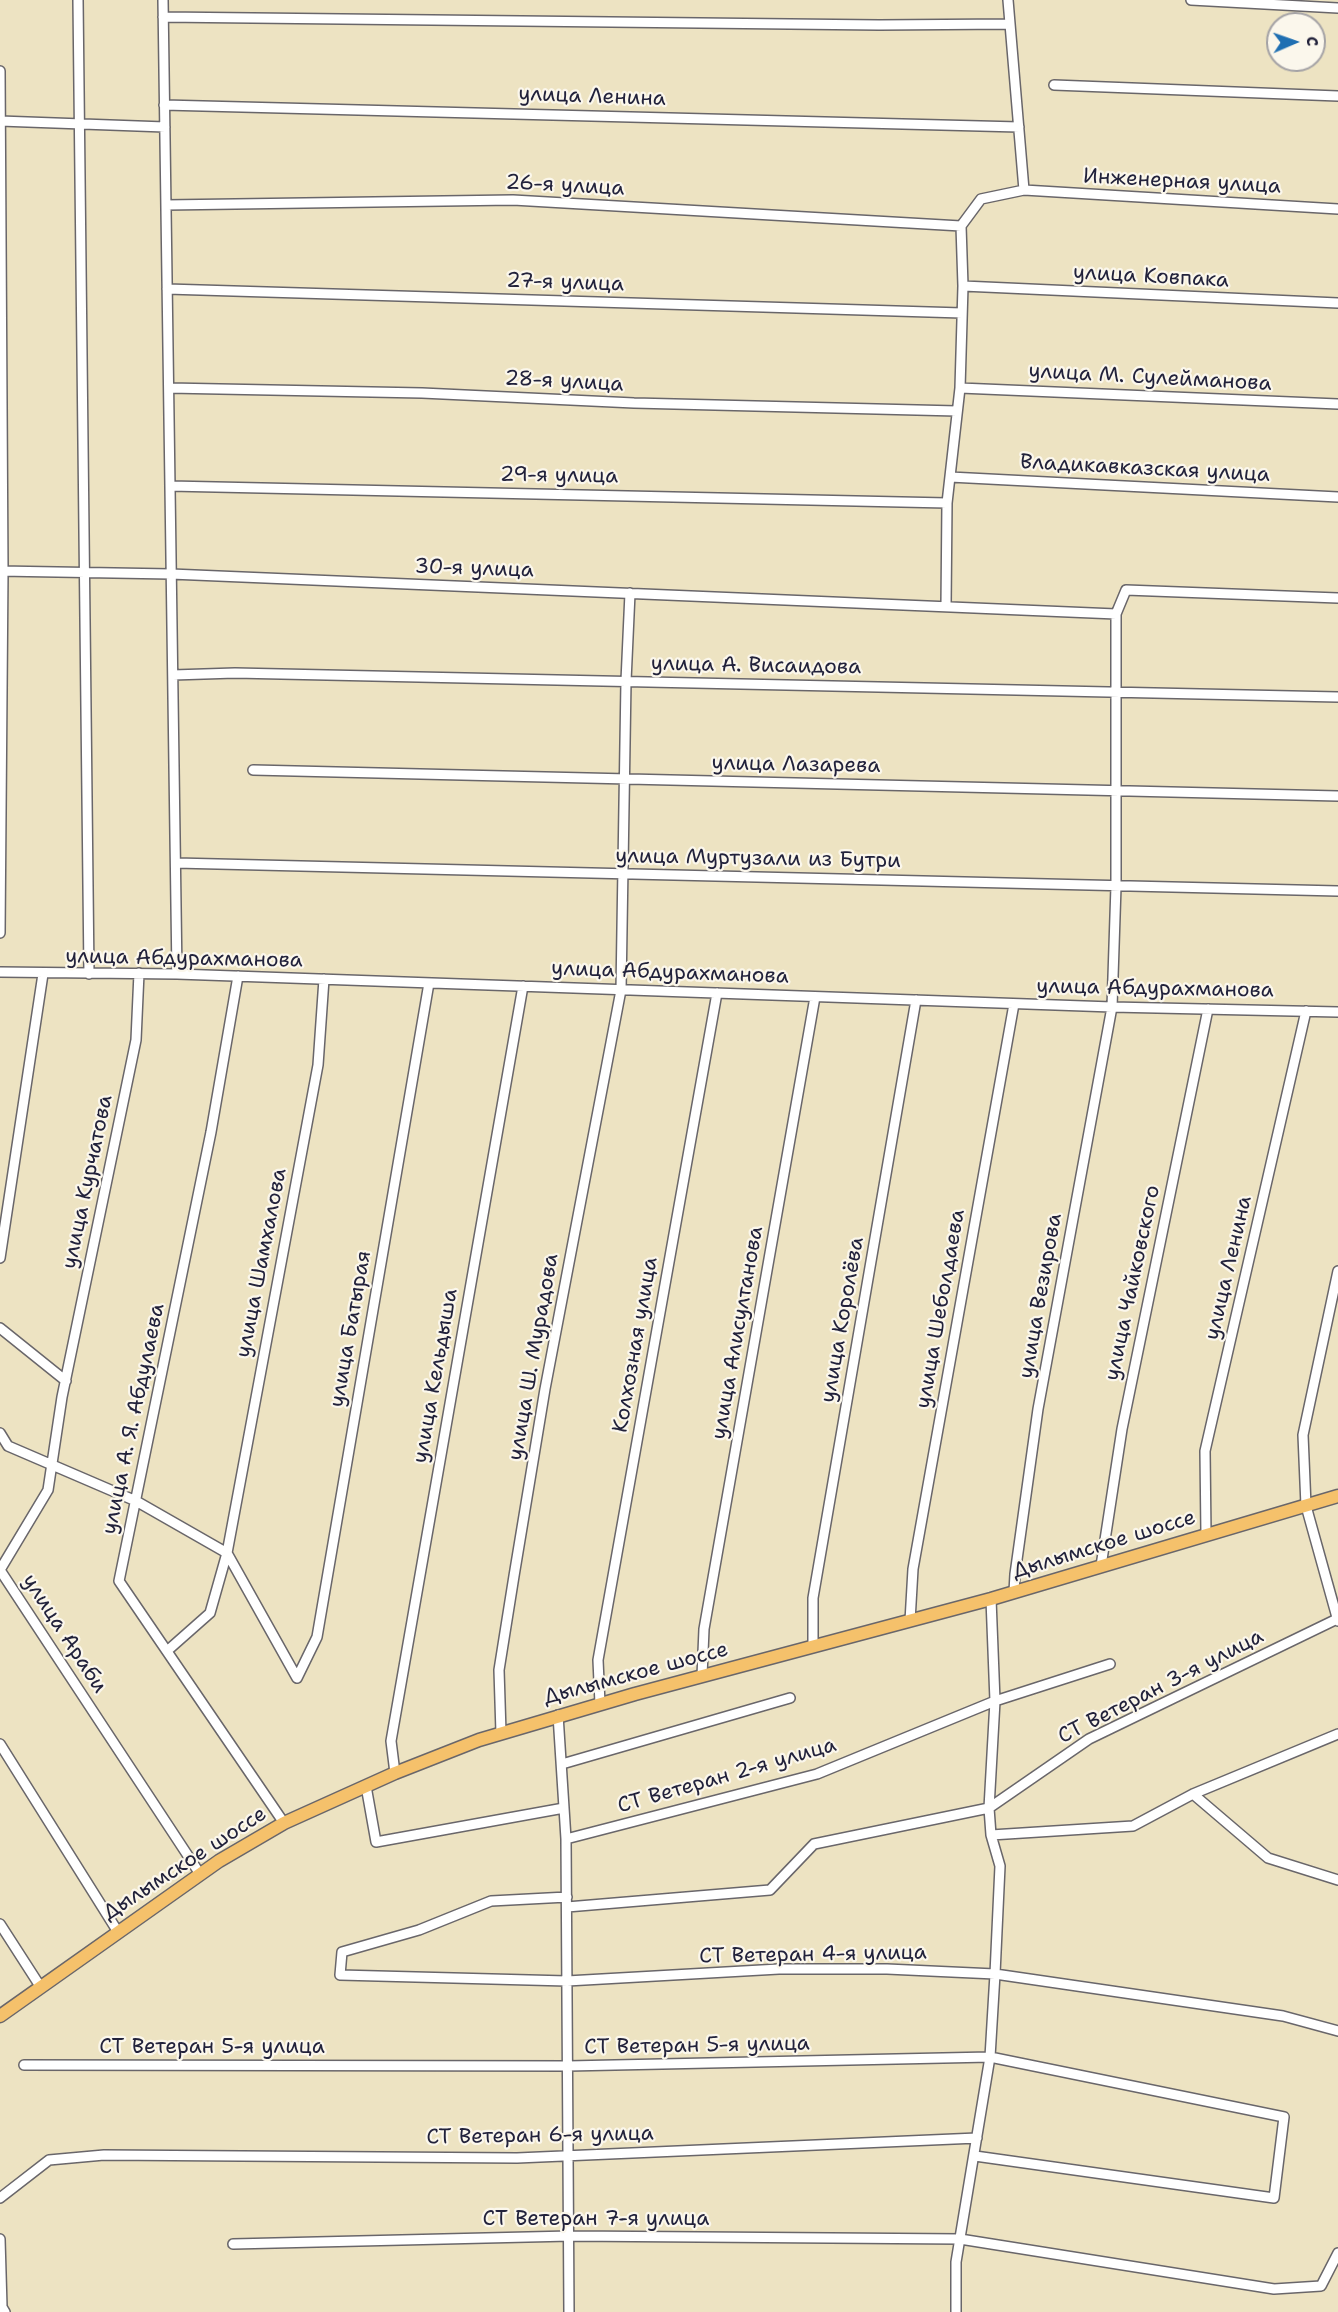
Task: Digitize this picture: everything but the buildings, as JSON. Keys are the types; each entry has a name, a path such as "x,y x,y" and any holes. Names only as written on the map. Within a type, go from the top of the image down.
{"main road":[{"name":"Дылымское шоссе","path":"0,2016 200,1874 284,1823 395,1773 501,1733 558,1715 991,1599 1338,1496"}],"street":[{"path":"78,0 89,974"},
{"path":"163,0 177,974"},
{"path":"1008,0 1024,190"},
{"path":"1191,0 1338,8"},
{"path":"163,17 879,25 1010,24"},
{"path":"0,71 0,933"},
{"path":"1054,85 1338,96"},
{"name":"улица Ленина","path":"164,105 1019,127"},
{"path":"1,121 165,127"},
{"name":"Инженерная улица","path":"961,226 981,199 1024,190 1338,209"},
{"name":"26-я улица","path":"166,205 513,200 961,226"},
{"path":"946,606 946,503 960,388 963,286 961,226"},
{"name":"улица Ковпака","path":"963,286 1338,303"},
{"name":"27-я улица","path":"167,289 962,313"},
{"name":"28-я улица","path":"169,388 422,393 634,403 957,411"},
{"name":"улица М. Сулейманова","path":"960,388 1338,404"},
{"name":"Владикавказская улица","path":"950,477 1338,497"},
{"name":"29-я улица","path":"170,486 946,503"},
{"name":"30-я улица","path":"1,571 171,574 1116,614"},
{"path":"1116,614 1126,590 1338,598"},
{"name":"улица Ш. Мурадова","path":"501,1733 499,1671 514,1576 545,1389 621,990 626,681 630,593"},
{"name":"улица Везирова","path":"1014,1592 1038,1409 1112,1007 1116,886 1116,614"},
{"name":"улица А. Висаидова","path":"173,675 247,673 1338,697"},
{"name":"улица Лазарева","path":"253,770 1338,796"},
{"name":"улица Муртузали из Бутри","path":"176,863 1338,891"},
{"name":"улица Абдурахманова","path":"0,972 177,974 1014,1004 1338,1012"},
{"name":"улица Курчатова","path":"62,1397 136,1040 139,973"},
{"path":"0,1258 43,974"},
{"name":"улица А. Я. Абдулаева","path":"238,976 211,1132 120,1581 284,1823"},
{"name":"улица Шамхалова","path":"167,1651 210,1613 227,1553 318,1065 324,979"},
{"name":"улица Батырая","path":"227,1553 297,1678 317,1637 429,983"},
{"name":"улица Кельдыша","path":"395,1773 391,1741 523,986"},
{"name":"Колхозная улица","path":"600,1704 598,1660 717,993"},
{"name":"улица Алисултанова","path":"702,1676 704,1629 814,996"},
{"name":"улица Королёва","path":"813,1647 813,1598 916,1000"},
{"name":"улица Шеболдаева","path":"910,1621 913,1569 1014,1004"},
{"name":"улица Чайковского","path":"1101,1566 1122,1429 1208,1009"},
{"name":"улица Ленина","path":"1206,1535 1205,1451 1306,1011"},
{"path":"1337,1620 1306,1506 1303,1434 1338,1271"},
{"path":"0,1329 66,1381"},
{"name":"улица Араби","path":"62,1397 48,1490 0,1570 200,1874"},
{"path":"0,1433 8,1446 136,1501 227,1553"},
{"path":"956,2312 956,2262 990,2057 995,1974 1000,1866 991,1835 989,1808 995,1701 991,1599"},
{"name":"СТ Ветеран 3-я улица","path":"340,1975 342,1952 419,1930 491,1901 567,1902 770,1890 814,1844 989,1808 1089,1739 1337,1620"},
{"name":"СТ Ветеран 2-я улица","path":"566,1839 817,1774 995,1701 1110,1664"},
{"path":"562,1764 790,1698"},
{"path":"558,1715 566,1839 569,2312"},
{"path":"991,1835 1133,1826 1192,1794 1338,1734"},
{"path":"0,1744 118,1932"},
{"path":"366,1786 376,1842 564,1808"},
{"path":"1192,1794 1268,1858 1338,1880"},
{"path":"0,1924 40,1986"},
{"name":"СТ Ветеран 4-я улица","path":"340,1975 567,1981 779,1969 887,1969 995,1974 1283,2016 1338,2031"},
{"name":"СТ Ветеран 5-я улица","path":"24,2065 568,2066 990,2057 1284,2117 1274,2198 975,2156"},
{"name":"СТ Ветеран 6-я улица","path":"0,2198 49,2160 104,2155 517,2158 977,2138"},
{"name":"СТ Ветеран 7-я улица","path":"233,2244 570,2236 960,2239 1274,2289 1321,2286 1338,2253"},
{"path":"0,2239 2,2307 5,2312"}]}
